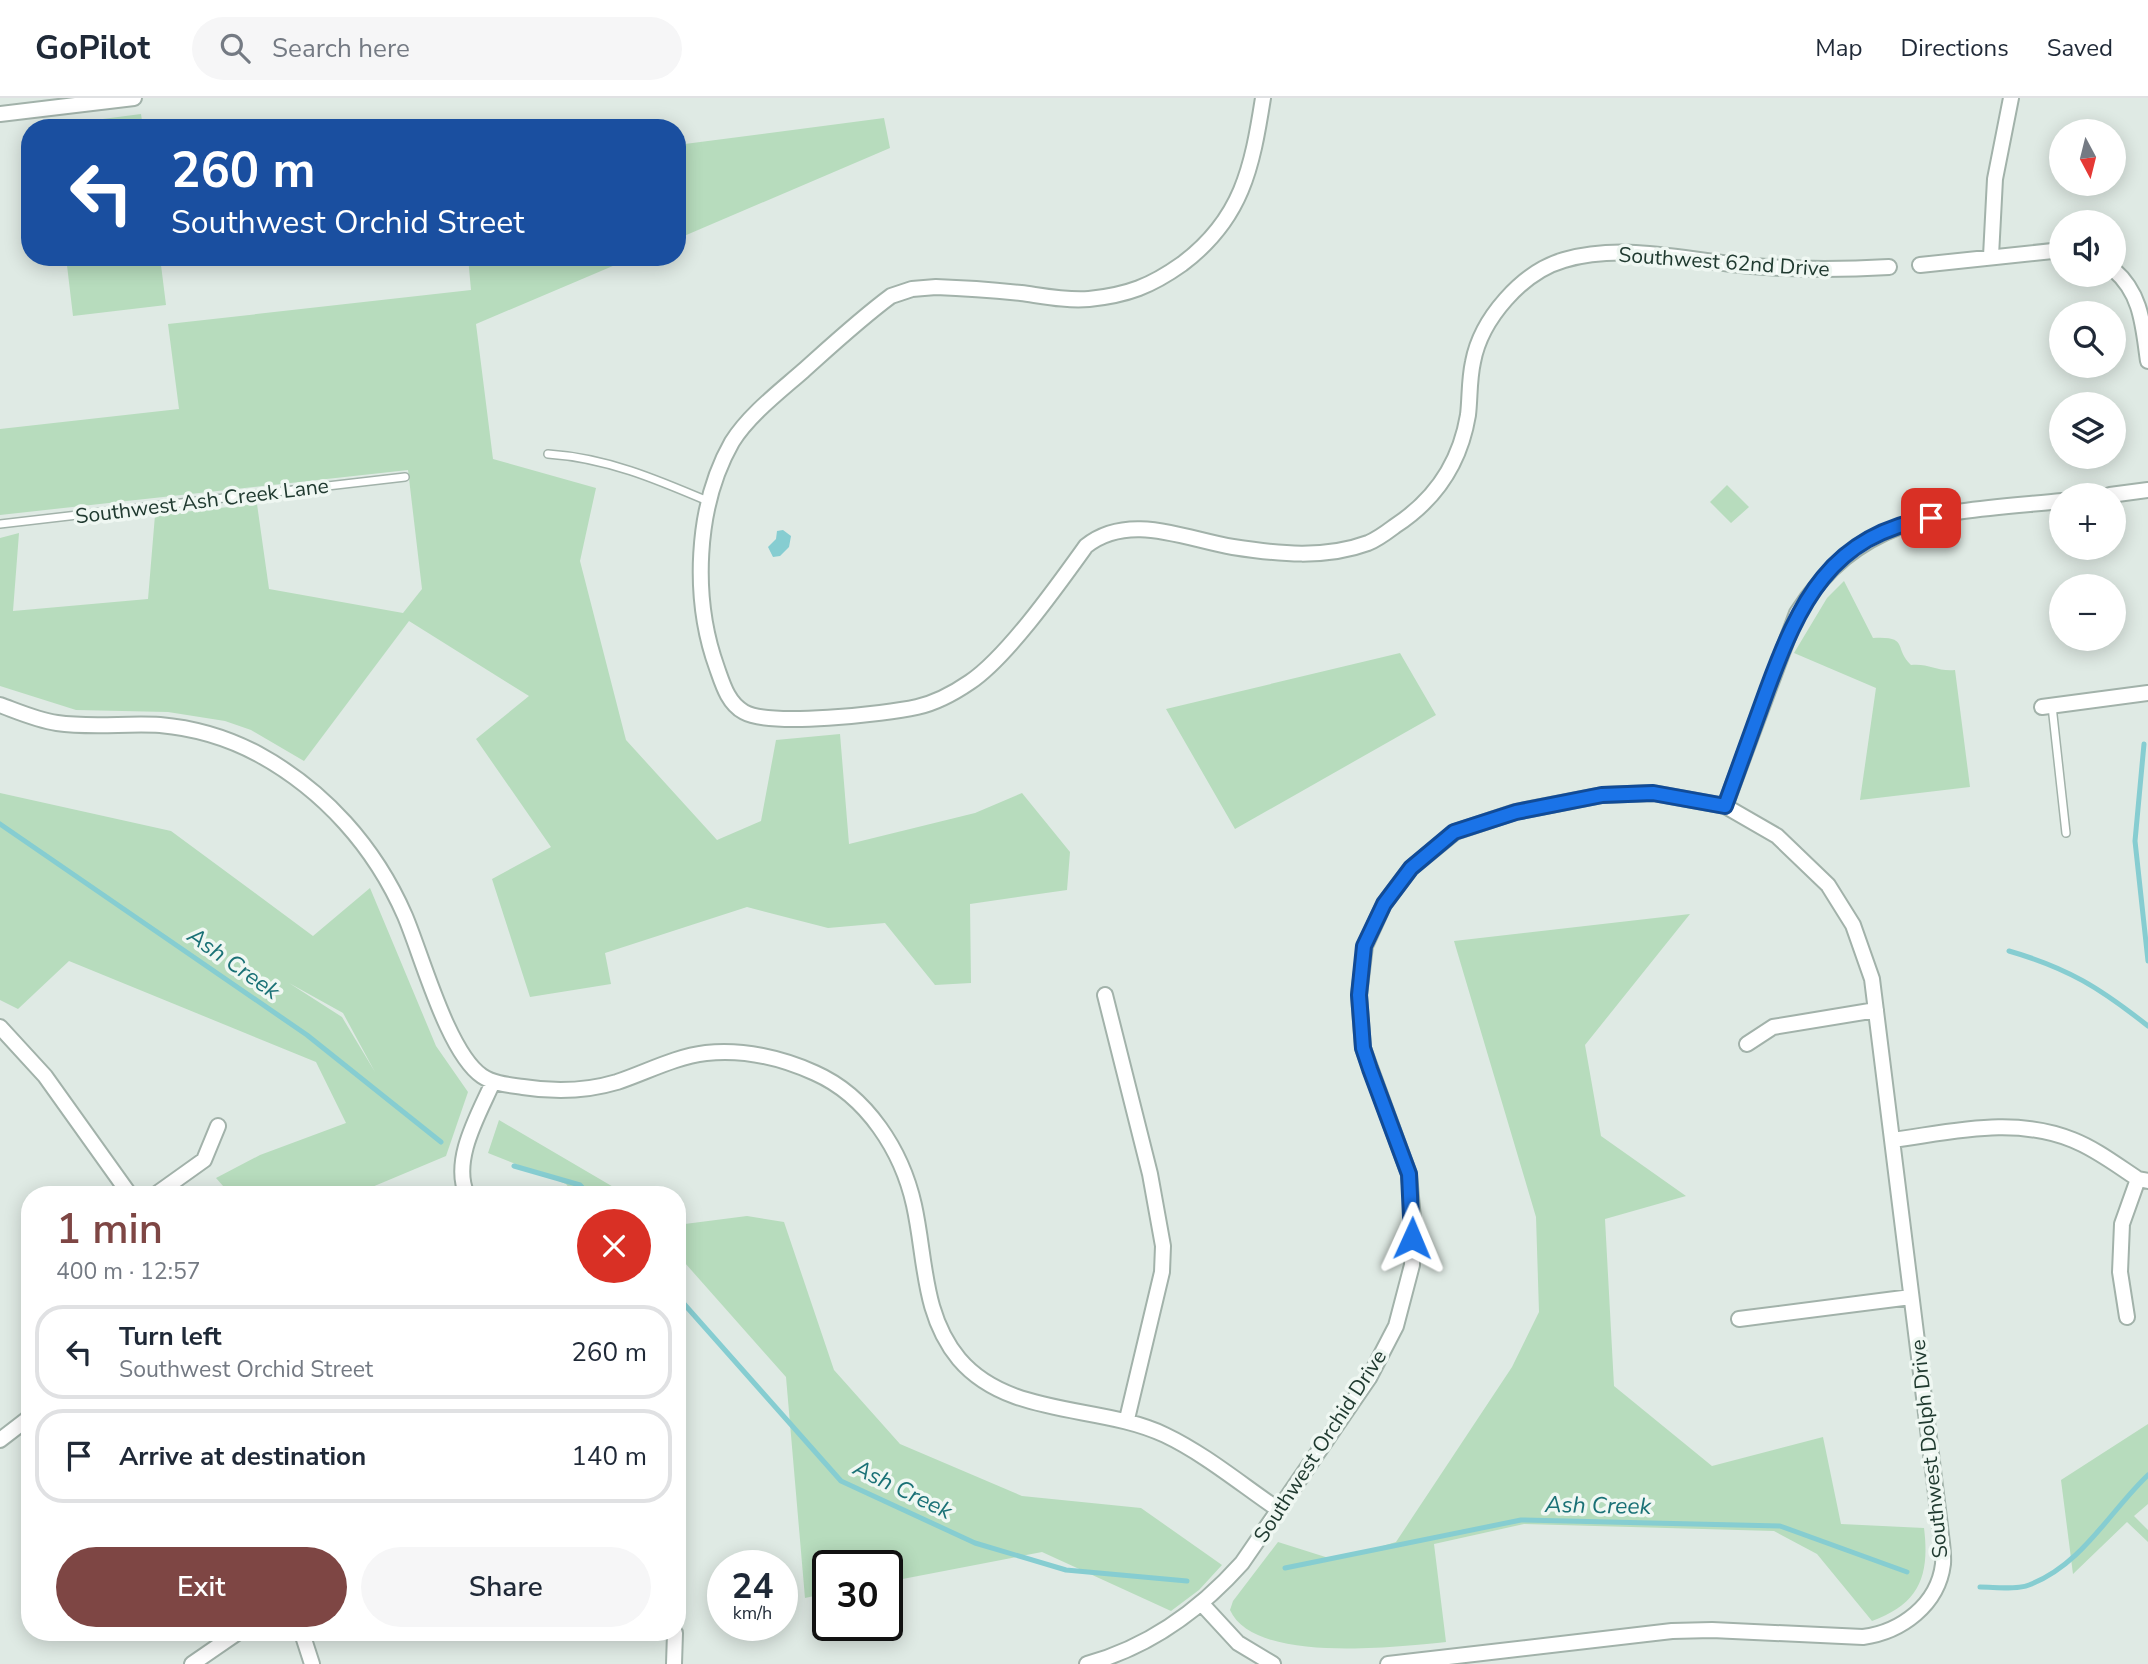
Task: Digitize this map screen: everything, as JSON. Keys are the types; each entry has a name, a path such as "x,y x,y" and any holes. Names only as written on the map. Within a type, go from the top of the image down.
{"street":[{"path":"0,114 134,98"},
{"name":"Southwest 62nd Drive","path":"1263,98 1249,168 1232,212 1222,228 1198,251 1156,283 1141,290 1088,299 936,287 912,289 891,296 771,399 734,440 710,502 703,536 702,589 711,652 727,695 745,713 771,718 847,717 918,707 968,683 990,667 1086,546 1100,535 1135,529 1159,530 1232,547 1296,555 1343,551 1372,542 1418,511 1438,491 1449,473 1467,417 1473,361 1482,335 1500,308 1535,271 1588,254 1635,253 1660,253 1729,264 1789,269 1889,267"},
{"path":"1991,256 1995,179 2011,98"},
{"path":"1920,265 2049,251"},
{"path":"2126,283 2140,307 2148,361"},
{"path":"2126,493 2148,490"},
{"path":"1725,806 1797,613 1811,591 1843,556 1880,533 1916,520 2049,503"},
{"path":"2047,706 2148,693"},
{"path":"0,705 62,724 163,726 223,738 258,755 304,784 349,825 376,863 403,912 460,1052 478,1074 493,1082 545,1091 578,1089 613,1083 674,1060 709,1053 745,1054 781,1060 819,1074 849,1094 870,1116 903,1168 914,1206 927,1295 939,1329 961,1362 986,1382 1018,1398 1127,1419 1168,1436 1279,1510"},
{"name":"Southwest Orchid Drive","path":"1087,1664 1134,1647 1174,1625 1202,1604 1242,1563 1384,1351 1396,1326 1412,1265 1413,1219 1409,1174 1363,1048 1359,995 1364,946 1384,904 1411,868 1454,832 1516,812 1602,795 1653,793 1725,806"},
{"name":"Southwest Dolph Drive","path":"1396,1664 1672,1632 1712,1630 1863,1637 1879,1635 1900,1626 1924,1606 1938,1586 1943,1563 1876,1010 1864,953 1853,925 1828,885 1777,836 1725,806"},
{"path":"1105,995 1150,1174 1163,1246 1162,1272 1127,1419"},
{"path":"1747,1044 1773,1027 1876,1010"},
{"path":"0,1027 45,1076 124,1186"},
{"path":"463,1186 463,1163 468,1140 493,1082"},
{"path":"168,1186 204,1160 218,1126"},
{"path":"1892,1140 2006,1126 2029,1127 2074,1140 2143,1180 2122,1224 2120,1272 2127,1317"},
{"path":"1739,1319 1911,1297"},
{"path":"0,1440 21,1425"},
{"path":"1202,1604 1238,1643 1273,1664"},
{"path":"192,1664 225,1641"},
{"path":"305,1641 312,1664"},
{"path":"674,1664 675,1641"}],"lane":[{"path":"548,454 584,456 615,464 710,502"},
{"name":"Southwest Ash Creek Lane","path":"0,524 405,477"},
{"path":"2047,706 2066,833"}],"green space":[{"path":"141,114 142,119 103,119"},
{"path":"884,118 890,148 686,235 686,144"},
{"path":"67,266 161,266 166,305 73,316"},
{"path":"469,266 613,266 476,324 493,459 596,488 580,561 626,740 717,840 761,821 776,740 840,734 849,844 975,813 1022,793 1070,852 1067,890 970,904 971,983 935,985 885,923 828,928 747,907 605,953 611,984 530,997 492,879 551,847 476,739 529,696 409,621 304,761 251,730 225,721 168,712 76,710 0,686 0,538 19,533 13,611 148,599 155,515 257,504 269,589 403,613 422,589 408,470 0,515 0,429 179,409 168,324 471,290"},
{"path":"1727,485 1749,507 1731,523 1710,502"},
{"path":"1844,581 1873,638 1897,641 1911,665 1955,670 1970,787 1860,800 1876,688 1794,653 1827,598"},
{"path":"1400,653 1436,715 1235,829 1166,709"},
{"path":"0,793 171,831 313,936 370,888 436,1046 468,1092 446,1156 374,1186 223,1186 216,1178 260,1155 346,1123 316,1062 69,961 18,1009 0,1000","holes":["289,983 343,1013 375,1072 342,1017"]},
{"path":"1690,914 1585,1045 1601,1136 1686,1196 1605,1219 1614,1386 1712,1466 1823,1437 1841,1524 1924,1528 1925,1560 1918,1586 1901,1606 1872,1621 1817,1554 1774,1531 1524,1524 1434,1544 1446,1642 1394,1647 1328,1648 1295,1645 1267,1638 1244,1627 1230,1610 1233,1601 1278,1542 1335,1560 1396,1542 1512,1367 1539,1312 1536,1217 1454,941"},
{"path":"499,1120 612,1186 568,1186 488,1153"},
{"path":"747,1216 784,1222 834,1370 900,1444 1022,1496 1141,1508 1222,1565 1199,1590 1171,1611 1042,1552 903,1579 903,1550 812,1550 812,1596 805,1598 786,1377 686,1264 686,1224"},
{"path":"2148,1424 2148,1504 2134,1516 2148,1530 2148,1542 2127,1522 2073,1574 2061,1480"}],"water":[{"path":"783,530 791,536 789,547 780,556 773,557 768,547 776,539 777,531"}],"waterway":[{"path":"2144,744 2135,841 2148,961"},
{"name":"Ash Creek","path":"0,824 307,1035 441,1142"},
{"path":"2009,951 2083,981 2148,1026"},
{"name":"Ash Creek","path":"514,1166 581,1186"},
{"name":"Ash Creek","path":"686,1306 841,1481 975,1543 1066,1570 1187,1581"},
{"name":"Ash Creek","path":"1980,1587 2024,1587 2048,1576 2080,1551 2148,1475"},
{"name":"Ash Creek","path":"1285,1568 1521,1520 1780,1526 1907,1572"}],"route":[{"path":"1412,1238 1409,1174 1363,1048 1359,995 1364,946 1384,904 1411,868 1454,832 1516,812 1602,795 1653,793 1725,806 1786,638 1811,591 1843,556 1861,543 1897,526 1931,518"}]}
